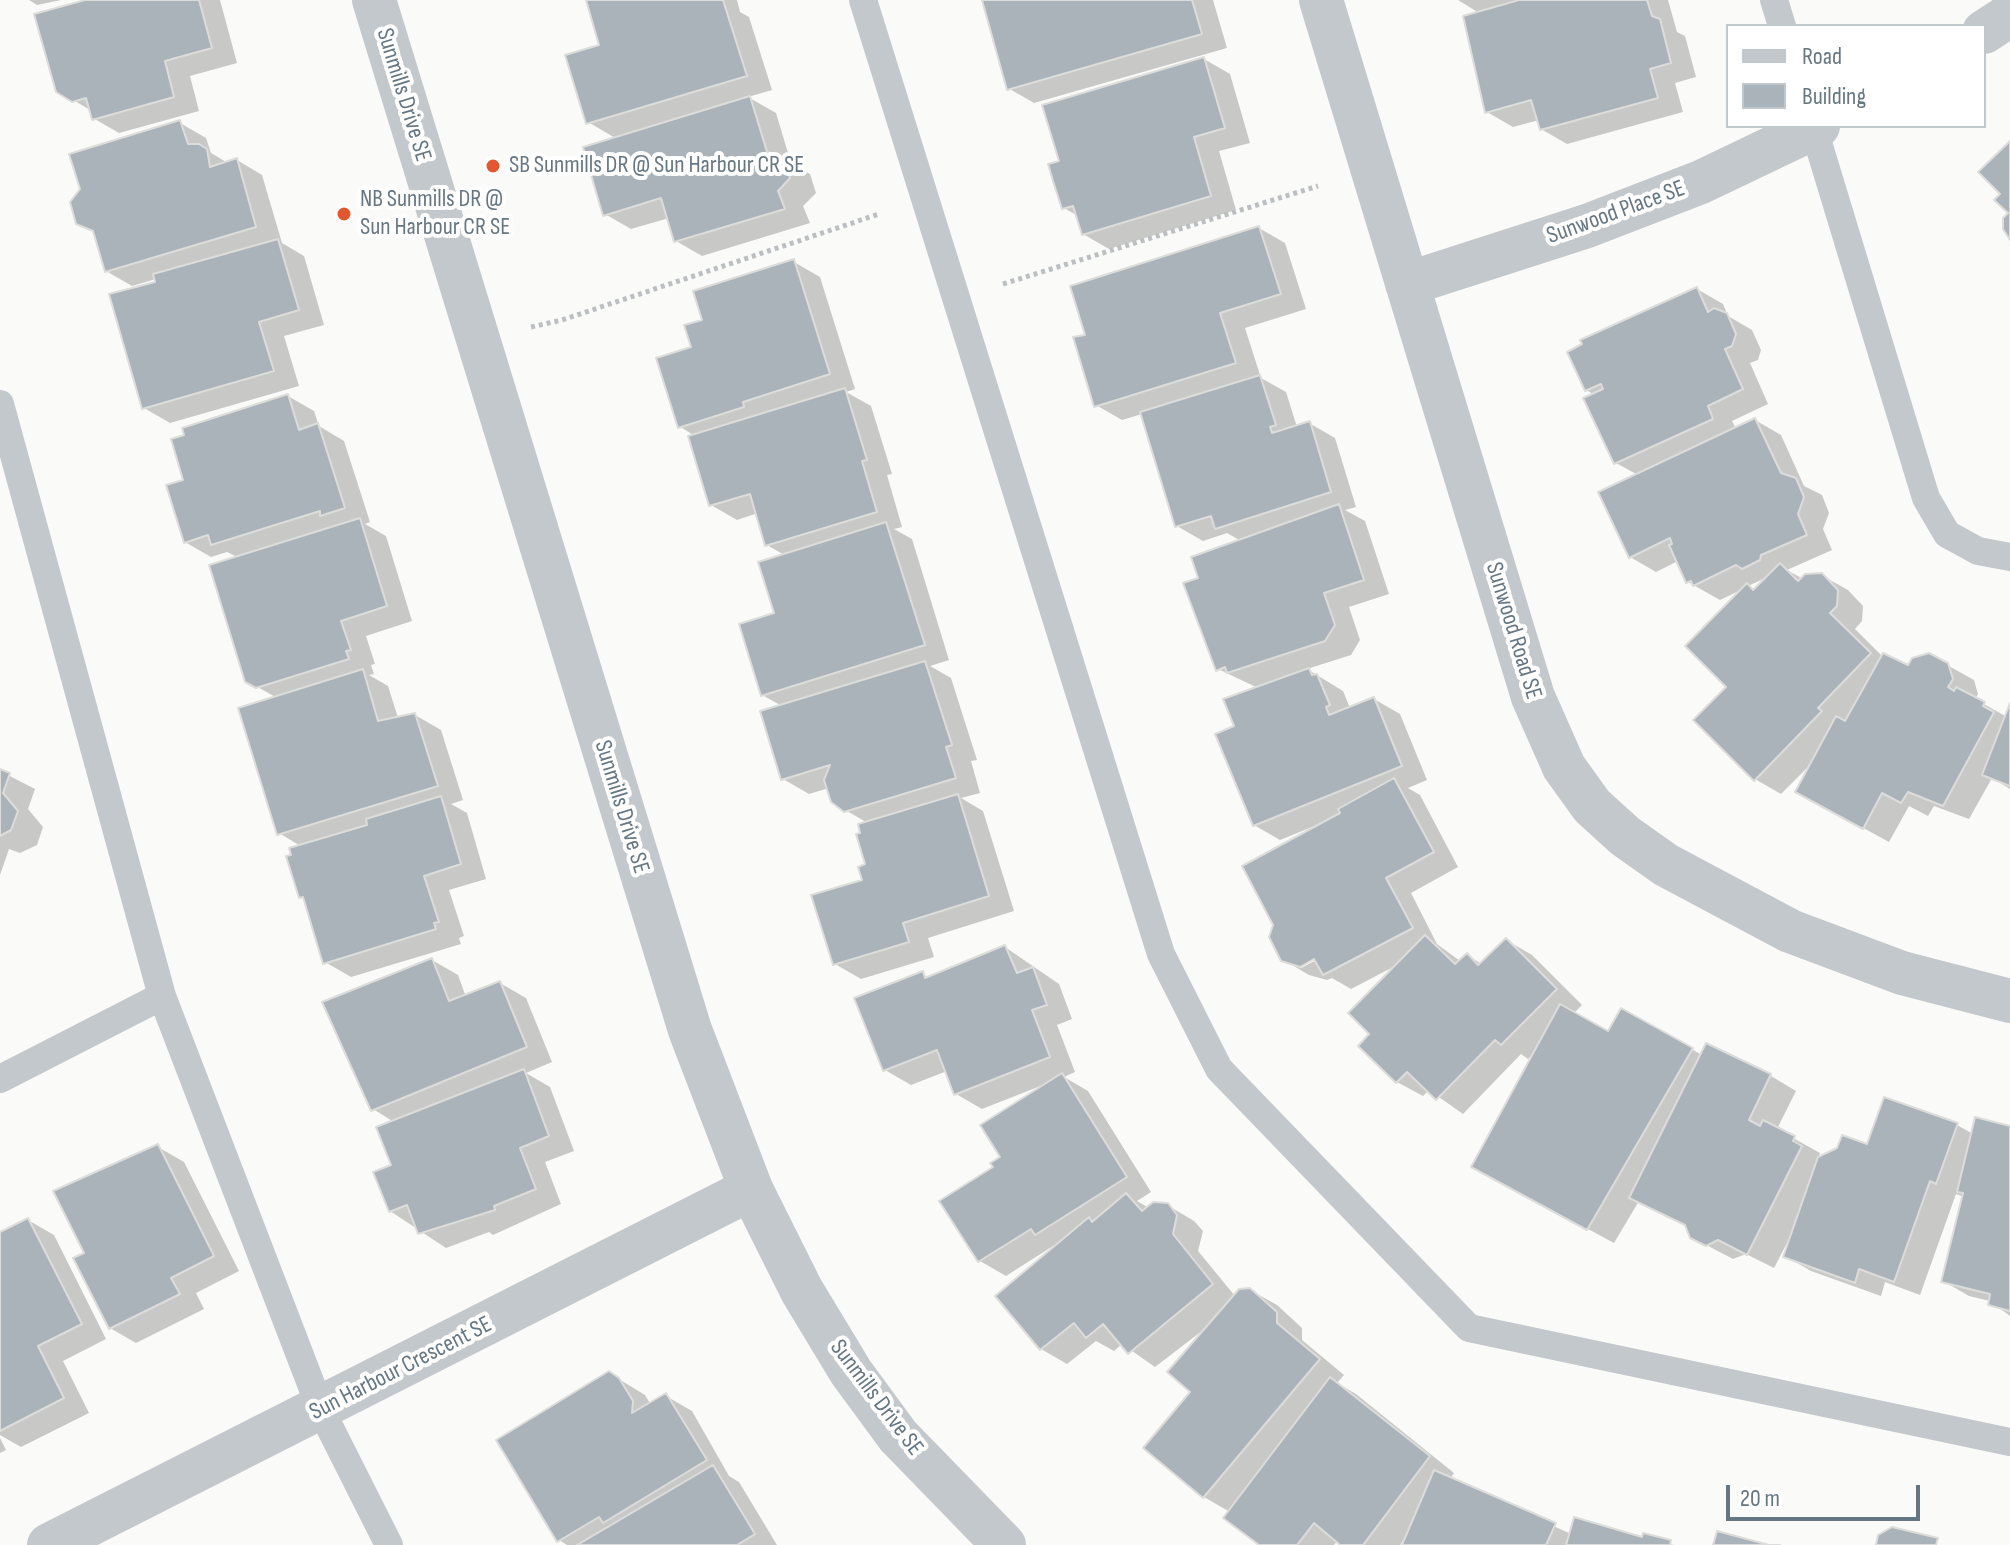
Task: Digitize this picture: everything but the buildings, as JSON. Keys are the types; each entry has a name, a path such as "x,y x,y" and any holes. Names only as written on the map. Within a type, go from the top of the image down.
{"street":[{"name":"Sunmills Drive SE","path":"374,0 476,341 690,1030 751,1189 802,1291 851,1372 898,1436 1004,1545"},
{"name":"Sunwood Road SE","path":"1321,0 1533,697 1564,767 1592,806 1625,836 1666,865 1790,931 1902,973 2010,1001"},
{"path":"1986,31 2010,15"},
{"name":"Sunwood Place SE","path":"1407,284 1644,204 1701,182 1813,128"},
{"name":"Sun Harbour Crescent SE","path":"49,1545 321,1410 751,1189"}],"lane":[{"path":"863,0 1161,954 1219,1069 1469,1328 2010,1442"},
{"path":"1774,0 1781,24"},
{"path":"1815,128 1926,498 1947,534 1978,551 2010,557"},
{"path":"0,404 162,996 321,1410 389,1545"},
{"path":"0,1079 162,996"}],"path":[{"path":"956,297 1372,168"},
{"path":"476,341 562,320 926,201"}],"place":[{"name":"SB Sunmills DR @ Sun Harbour CR SE","path":"493,166"},
{"name":"NB Sunmills DR @ Sun Harbour CR SE","path":"344,214"}]}
